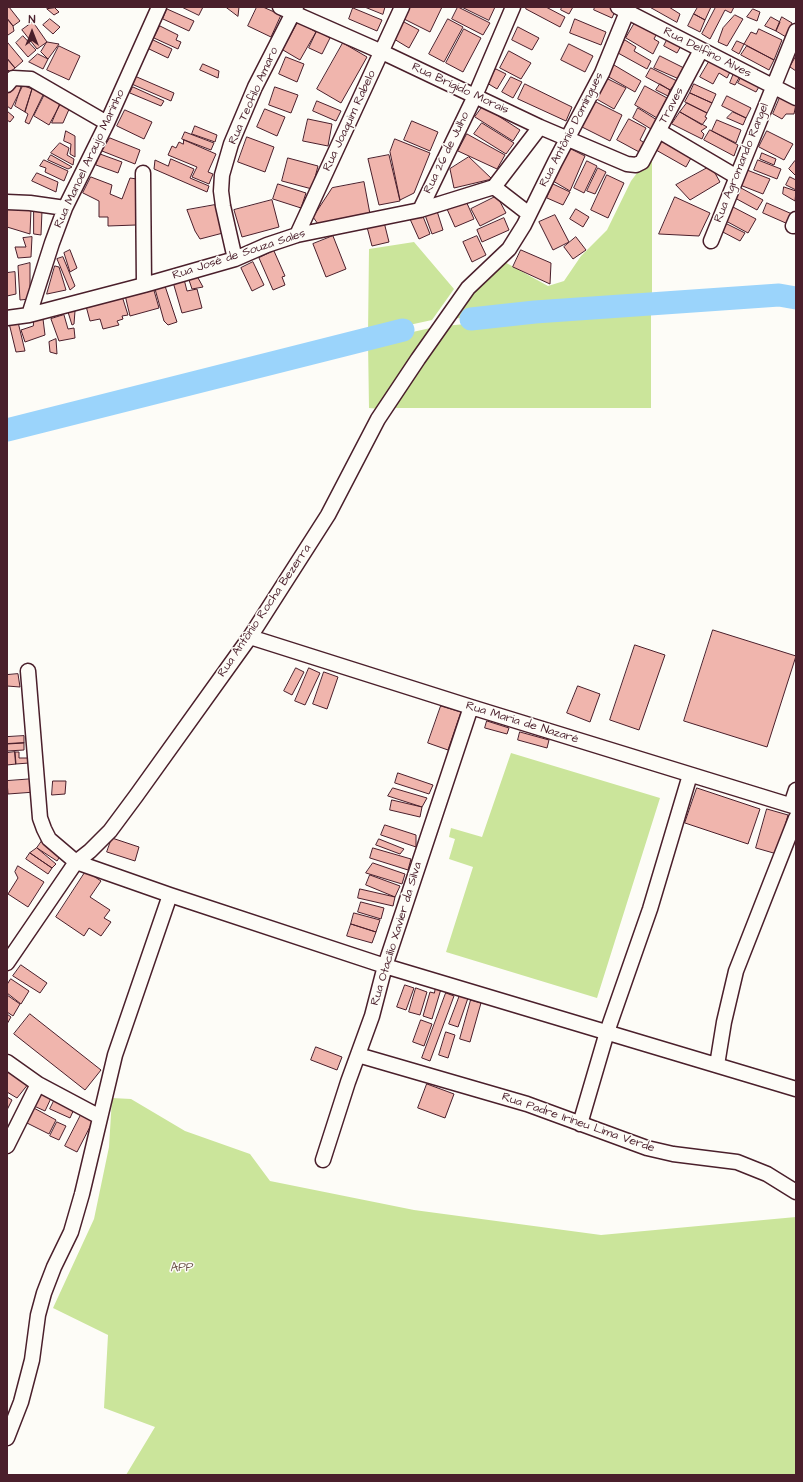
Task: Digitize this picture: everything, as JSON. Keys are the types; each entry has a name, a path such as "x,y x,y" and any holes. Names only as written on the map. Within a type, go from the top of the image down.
{"street":[{"name":"Rua Manoel Araujo Marinho","path":"29,315 65,208 107,123 159,7"},
{"name":"Rua Brígido Morais","path":"280,7 294,10 540,127 627,164 636,165 642,162"},
{"name":"Rua Joaquim Rabelo","path":"297,235 402,7"},
{"name":"Rua 26 de Julho","path":"420,210 474,96 513,7"},
{"name":"Rua Delfino Alves","path":"625,9 701,50 796,98"},
{"name":"Rua Antônio Domingues","path":"509,249 529,214 602,73 625,9"},
{"name":"Rua Teofilo Amaro","path":"235,259 223,206 221,191 222,175 231,144 255,87 294,10"},
{"name":"Rua Agromando Rangel","path":"712,241 796,31"},
{"name":"Traves","path":"642,162 701,50"},
{"path":"7,85 13,78 31,80 107,123"},
{"path":"529,214 494,186 540,127"},
{"path":"659,131 737,177"},
{"path":"143,173 144,285"},
{"name":"Rua José de Souza Sales","path":"7,318 29,315 144,285 235,259 267,245 297,235 420,210 494,186"},
{"path":"7,202 65,208"},
{"name":"Rua Antônio Rocha Bezerra","path":"7,963 76,862 90,851 110,831 250,637 328,515 378,420 418,359 468,288 509,249"},
{"name":"Rua Maria de Nazaré","path":"250,637 690,775 794,810"},
{"path":"28,671 40,818 49,839 76,862 170,895 386,966 796,1089"},
{"name":"Rua Otacílio Xavier da Silva","path":"323,1160 372,1016 386,966 470,707"},
{"path":"580,1124 607,1032 650,909 690,775"},
{"path":"717,1065 724,1022 736,971 794,810 796,790"},
{"path":"7,1438 21,1402 32,1360 38,1315 44,1293 54,1267 71,1232 82,1194 114,1055 170,895"},
{"name":"Rua Padre Irineu Lima Verde","path":"358,1055 527,1104 647,1148 673,1154 737,1162 767,1174 796,1192"},
{"path":"7,1062 38,1084 100,1117"},
{"path":"7,1146 38,1084"}],"green space":[{"path":"652,153 652,300 450,319 501,260 548,286 564,281 581,256 607,230 631,181"},
{"path":"414,242 454,289 432,320 368,334 369,249"},
{"path":"651,307 651,408 389,408 444,326"},
{"path":"435,327 381,409 369,408 368,342"},
{"path":"511,753 660,798 597,998 446,952 473,867 449,859 455,839 449,837 451,828 482,837"},
{"name":"APP","path":"112,1098 131,1099 185,1131 250,1154 270,1181 414,1210 601,1235 796,1217 796,1475 126,1475 155,1427 104,1408 108,1335 53,1308 94,1219 109,1147"}],"building":[{"path":"8,7 20,21 13,26 7,18"},
{"path":"182,7 203,7 199,15"},
{"path":"226,7 239,7 238,16"},
{"path":"257,7 263,7 281,15 271,37 248,26"},
{"path":"365,7 385,7 383,14"},
{"path":"410,7 442,7 430,32 404,19"},
{"path":"458,7 490,23 483,35 452,19"},
{"path":"462,7 495,7 489,20"},
{"path":"527,7 546,7 565,17 560,27 526,9"},
{"path":"562,7 573,7 569,14 561,10"},
{"path":"595,7 611,7 616,9 612,18 594,10"},
{"path":"650,7 669,7 680,14 677,22"},
{"path":"698,7 711,7 705,20 694,14"},
{"path":"716,7 734,7 731,13 725,10 710,39 702,34"},
{"path":"55,8 59,12 54,15 47,9"},
{"path":"353,8 382,20 377,31 349,19"},
{"path":"167,9 194,21 189,31 163,19"},
{"path":"753,9 760,12 757,21 747,17"},
{"path":"694,14 705,20 700,32 688,26"},
{"path":"735,15 743,19 727,46 718,42 723,28"},
{"path":"771,17 780,22 776,31 765,26"},
{"path":"782,17 792,23 786,37 776,31"},
{"path":"7,19 13,26 14,31 8,35 7,34"},
{"path":"50,19 60,27 53,34 43,25"},
{"path":"448,19 463,27 444,62 429,54"},
{"path":"575,19 606,32 601,45 570,33"},
{"path":"637,19 658,31 654,39 659,42 653,54 626,38"},
{"path":"33,22 47,42 37,49 22,30"},
{"path":"298,22 316,32 300,60 283,50"},
{"path":"404,22 419,30 409,48 394,39"},
{"path":"160,26 178,35 176,40 181,42 178,49 154,38"},
{"path":"518,27 539,38 532,50 512,40"},
{"path":"464,29 481,38 463,72 446,63"},
{"path":"759,29 782,40 774,60 744,44 751,32 756,34"},
{"path":"317,31 330,38 322,54 309,48"},
{"path":"23,36 36,50 28,57 16,43"},
{"path":"669,36 682,44 677,53 664,46"},
{"path":"151,39 172,49 168,58 147,48"},
{"path":"625,40 636,47 634,51 651,61 647,69 618,53"},
{"path":"737,41 744,44 739,54 732,50"},
{"path":"47,42 59,44 48,59 41,52"},
{"path":"8,43 23,61 15,68 7,58"},
{"path":"343,43 367,57 341,103 317,89"},
{"path":"569,44 593,56 585,72 561,60"},
{"path":"59,46 80,56 69,80 47,70"},
{"path":"747,46 774,60 769,70 741,55"},
{"path":"509,51 531,63 521,79 500,68"},
{"path":"38,54 48,59 43,69 29,62"},
{"path":"660,56 684,68 679,79 654,68"},
{"path":"796,56 796,71 790,67"},
{"path":"286,57 304,64 297,82 279,74"},
{"path":"7,59 15,68 10,72 7,69"},
{"path":"710,60 731,70 727,78 719,73 713,84 700,77"},
{"path":"203,64 219,71 218,78 200,70"},
{"path":"614,65 641,81 635,92 607,76"},
{"path":"651,68 677,81 670,90 646,77"},
{"path":"496,69 506,74 497,89 487,83"},
{"path":"734,73 740,76 735,85 730,83"},
{"path":"130,74 174,93 171,101 127,82"},
{"path":"742,76 760,85 756,92 738,83"},
{"path":"511,77 522,82 513,98 502,92"},
{"path":"604,77 626,88 614,109 593,97"},
{"path":"11,81 22,87 11,109 7,106 7,89"},
{"path":"525,84 572,107 566,121 518,99"},
{"path":"660,84 670,90 668,96 656,90"},
{"path":"694,84 716,94 712,103 690,93"},
{"path":"22,85 32,89 25,112 15,106"},
{"path":"645,86 667,98 657,118 635,105"},
{"path":"33,87 44,93 29,124 25,122 28,114 25,112"},
{"path":"133,87 164,101 161,106 130,93"},
{"path":"275,87 298,95 291,113 269,105"},
{"path":"690,93 712,103 707,113 685,102"},
{"path":"45,94 62,101 49,125 34,116"},
{"path":"781,95 796,104 794,114 786,114 782,119 773,114"},
{"path":"727,96 751,108 746,118 722,106"},
{"path":"317,101 341,111 336,121 313,111"},
{"path":"594,101 622,115 610,141 582,127"},
{"path":"687,103 707,113 705,117 707,118 702,125 680,112"},
{"path":"60,104 70,107 63,123 52,123"},
{"path":"483,106 520,130 513,141 475,117"},
{"path":"638,108 657,120 651,129 633,118"},
{"path":"265,109 285,117 277,136 257,127"},
{"path":"125,110 152,122 144,139 117,126"},
{"path":"7,111 14,117 10,122 7,120"},
{"path":"680,112 707,127 701,131 704,134 702,139 672,124"},
{"path":"733,112 746,118 743,125 727,118"},
{"path":"308,119 332,124 328,146 303,141"},
{"path":"629,119 646,128 640,140 646,144 641,153 617,140"},
{"path":"717,120 741,130 736,143 712,131"},
{"path":"412,121 438,132 430,151 404,140"},
{"path":"482,123 514,143 506,154 474,134"},
{"path":"195,126 217,135 215,142 192,134"},
{"path":"710,130 738,145 734,156 704,140"},
{"path":"66,131 75,136 75,157 70,154 71,144 64,141"},
{"path":"767,131 793,144 784,160 759,147"},
{"path":"185,132 214,143 211,150 182,139"},
{"path":"467,134 505,155 497,169 458,151"},
{"path":"247,137 274,147 265,172 238,162"},
{"path":"110,138 140,150 135,164 102,151"},
{"path":"395,139 430,153 414,193 400,200 390,152"},
{"path":"184,140 216,154 208,172 213,174 209,184 192,177 197,167 168,155 172,146 176,148 179,142 183,144"},
{"path":"661,141 691,158 686,167 656,150"},
{"path":"60,143 69,148 67,155 74,159 73,165 51,153"},
{"path":"571,149 585,156 570,191 553,181"},
{"path":"762,153 776,159 774,165 760,159"},
{"path":"100,154 122,162 118,173 96,165"},
{"path":"51,155 72,167 68,169 48,160"},
{"path":"389,155 400,201 379,205 368,159"},
{"path":"469,157 492,179 454,188 450,169"},
{"path":"288,158 318,166 312,189 282,181"},
{"path":"171,159 194,169 190,178 209,186 207,192 154,169 155,160 168,166"},
{"path":"44,160 68,171 64,181 45,172 46,168 40,166"},
{"path":"758,160 781,169 777,179 754,170"},
{"path":"587,161 597,166 584,193 574,188"},
{"path":"795,161 796,162 796,176 789,169"},
{"path":"711,166 720,182 690,200 676,185"},
{"path":"598,168 606,172 595,194 587,191"},
{"path":"747,170 770,179 763,194 740,185"},
{"path":"37,173 58,182 56,192 32,181"},
{"path":"607,175 624,183 608,218 591,210"},
{"path":"91,177 112,185 110,194 122,199 130,178 137,179 136,225 108,226 108,217 99,217 99,201 83,193"},
{"path":"790,177 796,180 796,190 786,185"},
{"path":"364,182 370,214 318,224 313,217 332,188"},
{"path":"278,184 306,193 301,208 273,199"},
{"path":"553,184 570,192 563,205 547,198"},
{"path":"784,187 796,191 795,201 783,194"},
{"path":"741,188 763,200 757,210 735,198"},
{"path":"497,196 506,213 480,226 471,209"},
{"path":"675,197 710,213 699,236 659,234"},
{"path":"272,200 279,227 242,237 234,210"},
{"path":"466,201 474,219 455,227 447,209"},
{"path":"767,203 792,214 788,224 763,213"},
{"path":"215,205 223,233 200,239 195,231 187,210"},
{"path":"733,207 756,219 748,233 726,221"},
{"path":"7,208 31,209 30,234 7,227"},
{"path":"576,209 589,217 583,227 570,219"},
{"path":"34,210 42,211 41,235 34,234"},
{"path":"437,211 443,230 432,234 425,215"},
{"path":"422,214 430,234 419,239 410,219"},
{"path":"555,215 569,242 553,250 539,222"},
{"path":"504,218 509,230 482,242 477,230"},
{"path":"384,222 389,242 372,246 367,227"},
{"path":"723,222 745,233 740,241 719,230"},
{"path":"333,236 346,269 326,277 313,244"},
{"path":"477,236 486,255 472,262 463,242"},
{"path":"32,237 31,257 18,258 15,247 26,247 23,238"},
{"path":"576,237 586,250 573,259 564,247"},
{"path":"70,250 77,268 70,272 64,253"},
{"path":"521,250 551,263 550,284 513,267"},
{"path":"274,251 285,276 282,277 285,285 273,290 259,258"},
{"path":"63,257 75,286 70,290 57,259"},
{"path":"253,262 264,285 252,291 241,268"},
{"path":"30,263 30,299 20,300 18,266"},
{"path":"55,266 59,267 66,290 47,294"},
{"path":"15,272 16,294 7,296 7,273"},
{"path":"197,276 203,287 192,289 188,277"},
{"path":"184,279 187,291 197,289 202,308 182,313 173,282"},
{"path":"165,286 177,322 168,325 164,321 155,289"},
{"path":"153,287 159,308 130,316 125,295"},
{"path":"122,296 128,315 122,316 123,319 117,321 119,325 103,329 100,319 90,321 86,306"},
{"path":"75,311 74,324 72,325 68,312"},
{"path":"64,315 68,329 74,328 75,338 59,341 51,319"},
{"path":"34,317 49,317 43,319 45,335 25,342 21,330 33,326"},
{"path":"18,322 25,351 16,352 9,323"},
{"path":"56,339 57,354 50,352 49,342"},
{"path":"713,630 796,656 767,747 684,721"},
{"path":"635,645 665,655 639,730 610,720"},
{"path":"296,668 304,672 292,695 284,691"},
{"path":"309,668 320,673 305,705 295,701"},
{"path":"324,672 338,677 327,709 313,704"},
{"path":"18,674 20,687 7,686 7,675"},
{"path":"578,686 600,694 590,722 567,713"},
{"path":"441,706 461,712 448,750 428,743"},
{"path":"487,721 509,728 507,734 485,728"},
{"path":"520,732 549,740 547,748 518,740"},
{"path":"24,736 24,743 7,744 7,737"},
{"path":"24,743 24,750 7,751 7,744"},
{"path":"15,752 19,752 19,758 28,758 29,763 16,764"},
{"path":"15,752 16,764 7,765 7,753"},
{"path":"398,773 433,785 429,794 395,783"},
{"path":"34,779 35,792 8,794 7,781"},
{"path":"53,781 66,781 65,794 52,795"},
{"path":"393,788 427,798 422,807 388,796"},
{"path":"697,788 760,809 748,844 685,823"},
{"path":"392,800 422,807 420,817 390,810"},
{"path":"767,809 788,815 777,854 756,848"},
{"path":"385,825 416,835 416,847 381,835"},
{"path":"44,838 63,852 57,861 37,848"},
{"path":"112,838 139,847 135,861 107,852"},
{"path":"379,839 404,849 400,854 376,845"},
{"path":"37,848 56,864 52,868 30,853"},
{"path":"373,848 411,859 408,870 370,858"},
{"path":"30,853 52,868 48,874 26,859"},
{"path":"373,863 405,874 402,884 366,873"},
{"path":"18,866 44,882 28,907 8,894 18,878 15,872"},
{"path":"86,871 101,881 90,897 110,910 104,918 111,922 101,936 89,928 84,936 56,917"},
{"path":"370,875 400,886 395,897 366,885"},
{"path":"360,889 395,897 393,906 358,898"},
{"path":"361,902 384,908 381,919 358,912"},
{"path":"354,913 380,920 376,932 351,924"},
{"path":"351,924 376,932 372,943 347,936"},
{"path":"21,965 47,983 40,993 13,976"},
{"path":"11,979 29,991 21,1004 7,993 7,985"},
{"path":"405,985 414,988 406,1010 397,1007"},
{"path":"436,987 441,989 432,1019 423,1016 430,992 434,993"},
{"path":"416,988 427,992 420,1015 409,1012"},
{"path":"446,993 454,996 430,1061 422,1058"},
{"path":"7,995 20,1004 13,1016 7,1012"},
{"path":"460,995 468,998 458,1027 449,1024"},
{"path":"471,1000 481,1003 470,1042 460,1039"},
{"path":"7,1014 11,1017 7,1024"},
{"path":"30,1014 101,1070 85,1090 14,1034"},
{"path":"421,1020 432,1024 424,1046 413,1042"},
{"path":"446,1032 455,1035 448,1058 439,1055"},
{"path":"316,1047 342,1057 337,1070 311,1060"},
{"path":"7,1067 29,1083 17,1098 7,1092"},
{"path":"427,1084 454,1094 445,1118 418,1108"},
{"path":"41,1091 52,1096 45,1111 34,1106"},
{"path":"7,1097 12,1100 7,1110"},
{"path":"55,1099 75,1107 70,1118 50,1109"},
{"path":"32,1107 56,1120 49,1134 25,1122"},
{"path":"83,1111 95,1117 77,1152 65,1146"},
{"path":"57,1122 66,1126 59,1140 50,1136"}],"waterway":[{"path":"471,319 535,312 779,295 796,298"},
{"path":"7,430 403,330"}]}
